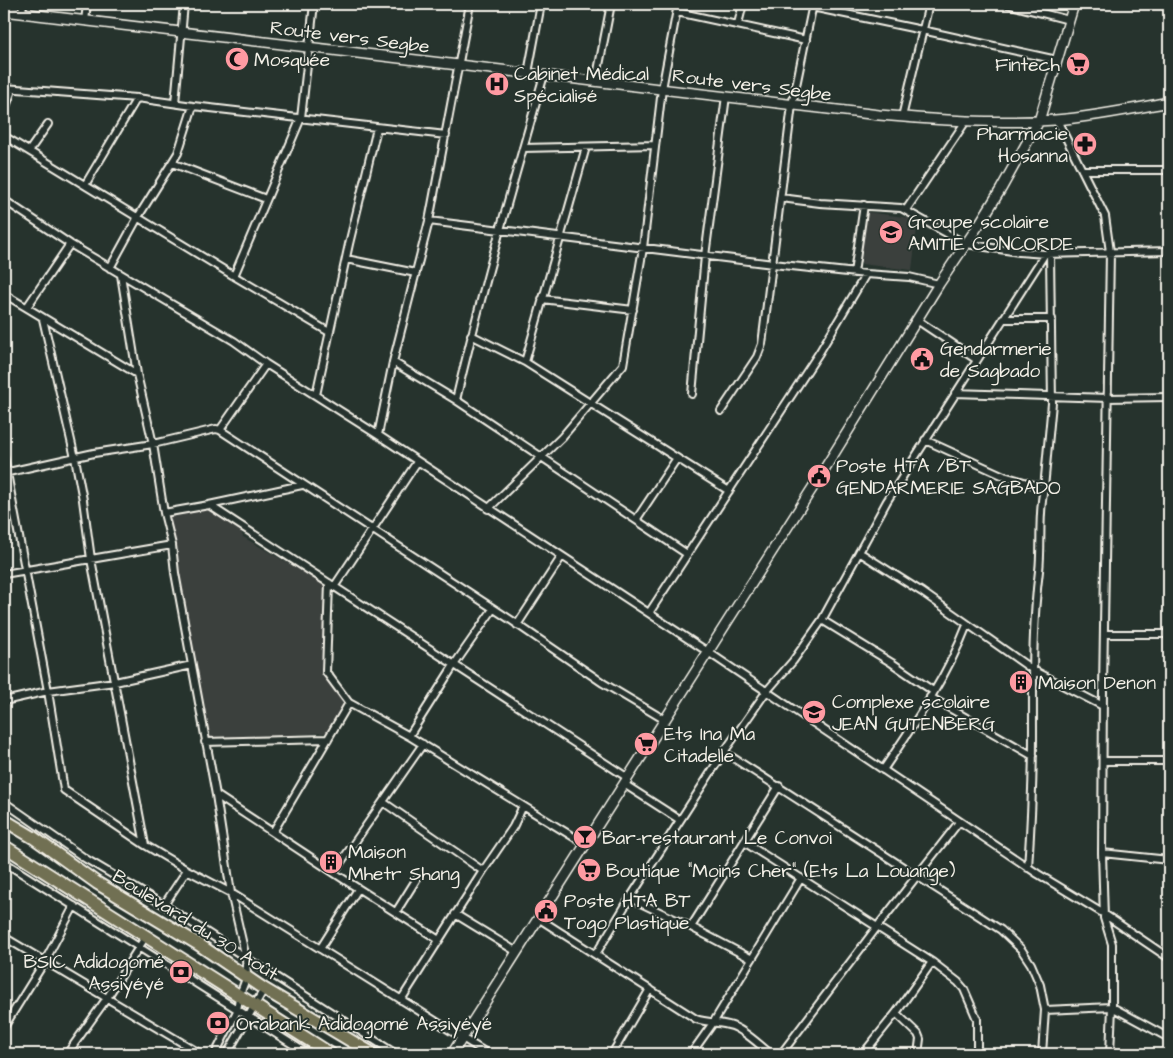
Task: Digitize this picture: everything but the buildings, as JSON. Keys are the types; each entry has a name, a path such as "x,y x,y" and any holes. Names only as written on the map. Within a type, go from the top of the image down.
{"highway":[{"name":"Boulevard du 30 Août","path":"4,820 34,838 97,883 158,919 264,989 373,1054"},
{"name":"Boulevard du 30 Août","path":"4,846 331,1054"},
{"path":"158,919 162,927 160,934 155,938 146,936 142,928 146,921 158,919"}],"street":[{"path":"85,21 87,4"},
{"path":"174,103 184,4"},
{"path":"234,276 301,118 314,4"},
{"path":"378,435 393,362 429,221 470,4"},
{"path":"528,73 541,4"},
{"path":"596,81 611,4"},
{"path":"488,509 542,457 623,365 643,248 662,89 678,4"},
{"path":"738,24 743,4"},
{"path":"902,117 929,4"},
{"path":"1007,4 1069,20"},
{"path":"452,1054 1001,189 1039,120 1074,4"},
{"path":"722,411 760,350 792,105 813,6 1057,60"},
{"name":"Route vers Segbe","path":"4,11 22,8 85,21 180,33 902,117 966,121 1057,120 1169,102"},
{"path":"677,12 806,40"},
{"path":"456,400 500,230 544,75"},
{"path":"4,88 137,98 446,135"},
{"path":"4,112 12,90 15,89"},
{"path":"692,394 705,256 726,96"},
{"path":"85,186 137,98"},
{"path":"110,268 178,153 193,106"},
{"path":"1057,120 1105,216 1110,252 1102,853 1104,914 1112,940 1110,1054"},
{"path":"906,210 966,121"},
{"path":"29,151 48,124"},
{"path":"316,395 377,128"},
{"path":"4,136 329,332"},
{"path":"523,148 654,145"},
{"path":"525,362 586,147"},
{"path":"172,163 266,200"},
{"path":"1082,170 1169,170"},
{"path":"781,198 820,203 899,207 966,244 1047,254 1169,251"},
{"path":"4,200 70,244 234,341 266,364 378,435 708,652 1028,868 1104,914 1169,958"},
{"path":"854,273 864,205"},
{"path":"429,221 772,264 909,277 939,284"},
{"path":"27,308 70,244"},
{"path":"1028,868 1033,756 1033,670 1036,588 1039,570 1041,501 1044,488 1051,396 1052,319 1047,254"},
{"path":"596,954 724,752 766,692 793,661 822,620 887,501 976,360 1047,254"},
{"path":"346,259 416,273"},
{"path":"649,614 819,352 866,274"},
{"path":"121,275 137,374 153,444 164,513 172,545 232,893 246,958 247,976 239,997 237,1010 215,1054"},
{"path":"4,294 137,374"},
{"path":"542,299 633,310"},
{"path":"43,319 75,458 83,500 90,559 145,845"},
{"path":"1003,319 1052,319"},
{"path":"917,320 976,360"},
{"path":"472,335 525,362 729,491"},
{"path":"393,362 456,400 688,554"},
{"path":"220,430 266,364"},
{"path":"956,393 1108,398 1169,397"},
{"path":"5,473 94,452 153,444 216,429 220,430 517,624 603,683 665,720"},
{"path":"925,440 1004,476 1044,488"},
{"path":"4,457 5,473 48,691 64,790 145,845 186,870 232,893 488,1054"},
{"path":"636,520 677,458"},
{"path":"417,462 372,530 332,585 326,672 349,703 423,744 586,844"},
{"path":"164,513 302,485"},
{"path":"209,505 454,665 626,781 680,820"},
{"path":"4,574 172,545"},
{"path":"859,552 922,592 1033,670 1103,706"},
{"path":"517,624 562,556"},
{"path":"409,736 454,665 493,609"},
{"path":"822,620 892,663 932,694 1033,756"},
{"path":"884,770 932,694 962,639 967,625"},
{"path":"1104,634 1169,634 1169,650"},
{"path":"4,700 48,691 114,682 192,666"},
{"path":"273,832 349,703"},
{"path":"205,742 328,739"},
{"path":"334,872 423,744"},
{"path":"724,752 917,875 1001,930 1019,945 1031,964 1040,985 1044,1010 1042,1054"},
{"path":"1103,761 1169,761"},
{"path":"691,927 779,786"},
{"path":"216,795 439,940"},
{"path":"4,802 86,859 164,905 396,1054"},
{"path":"383,802 483,871"},
{"path":"400,1000 513,827 524,806"},
{"path":"781,1054 959,822"},
{"path":"744,842 932,962 958,982 964,990 977,1019 977,1054"},
{"path":"1102,853 1169,860"},
{"path":"4,862 308,1054"},
{"path":"164,905 186,870"},
{"path":"691,1054 713,1023 801,878"},
{"path":"396,912 416,880"},
{"path":"320,949 358,889"},
{"path":"630,898 752,959"},
{"path":"4,1027 45,961 74,906"},
{"path":"455,914 517,952"},
{"path":"538,918 696,1019 737,1028 771,1054"},
{"path":"68,1054 107,998 146,936"},
{"path":"4,937 201,1054"},
{"path":"863,1054 896,1013 932,962"},
{"path":"227,1054 264,989"},
{"path":"612,1054 650,989"},
{"path":"1044,1010 1112,1007 1169,1038"},
{"path":"896,1013 918,1034 920,1039 918,1054"}],"shaded area":[{"name":"Groupe scolaire AMITIE CONCORDE","path":"867,212 918,219 912,270 861,264"},
{"path":"208,506 241,531 243,537 326,585 323,671 345,704 326,733 210,739 165,515"}],"place":[{"name":"Mosquée","path":"237,59"},
{"name":"Fintech","path":"1078,64"},
{"name":"Cabinet Médical Spécialisé","path":"497,84"},
{"name":"Pharmacie Hosanna","path":"1085,144"},
{"name":"Groupe scolaire AMITIE CONCORDE","path":"891,232"},
{"name":"Gendarmerie de Sagbado","path":"922,359"},
{"name":"Poste HTA /BT GENDARMERIE SAGBADO","path":"819,476"},
{"name":"Maison Denon","path":"1021,682"},
{"name":"Complexe scolaire JEAN GUTENBERG","path":"814,712"},
{"name":"Ets Ina Ma Citadelle","path":"646,744"},
{"name":"Bar-restaurant Le Convoi","path":"585,837"},
{"name":"Maison Mhetr Shang","path":"331,862"},
{"name":"Boutique \"Moins Cher\" (Ets La Louange)","path":"589,870"},
{"name":"Poste HTA BT Togo Plastique","path":"546,911"},
{"name":"BSIC Adidogomé Assiyéyé","path":"181,972"},
{"name":"Orabank Adidogomé Assiyéyé","path":"218,1023"}]}
